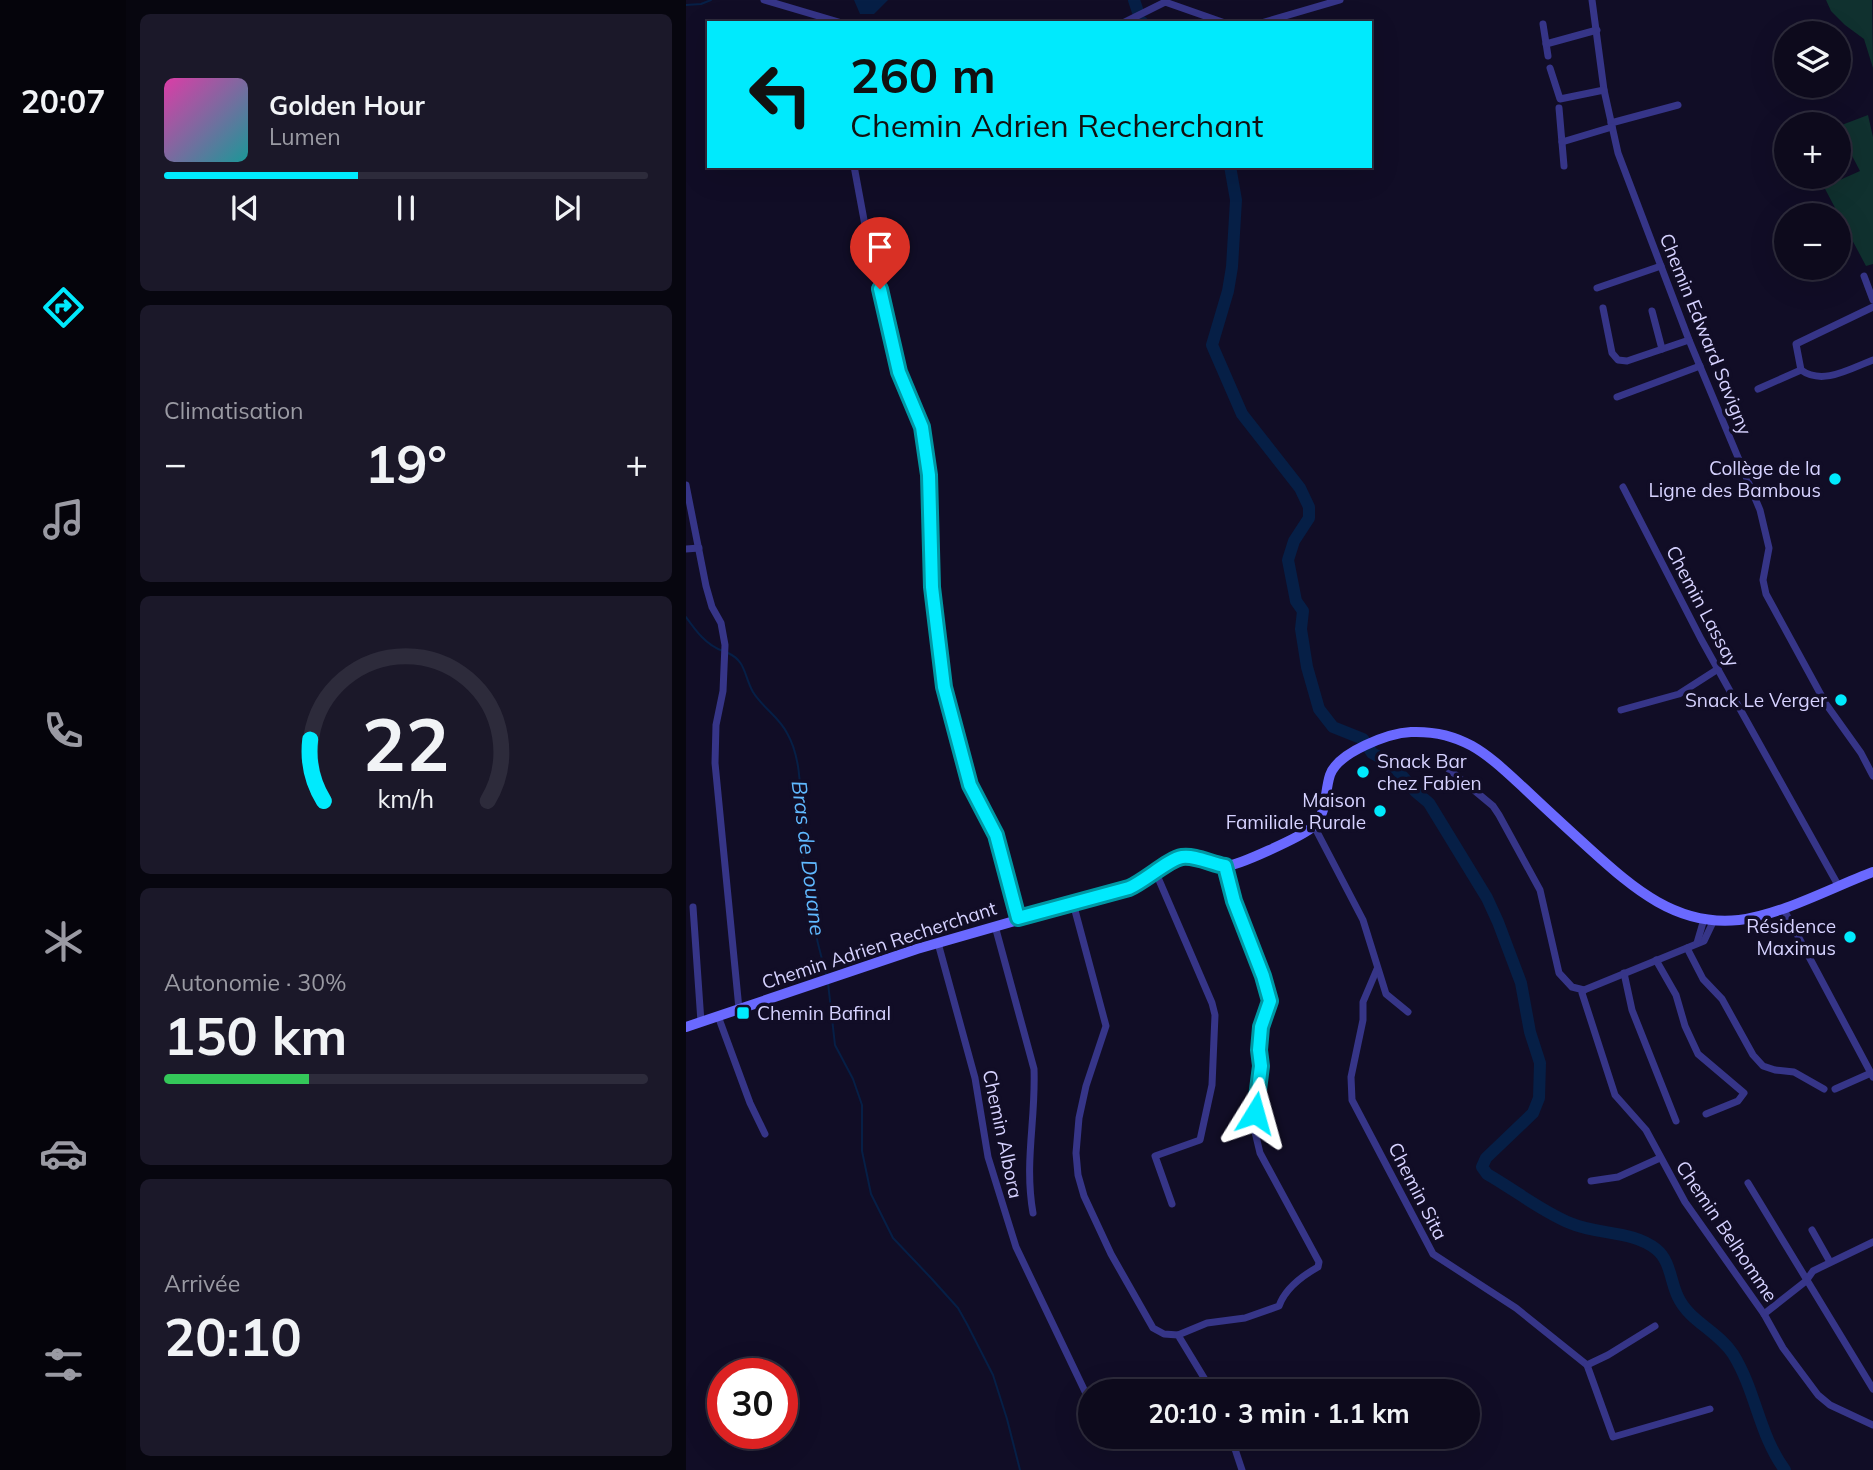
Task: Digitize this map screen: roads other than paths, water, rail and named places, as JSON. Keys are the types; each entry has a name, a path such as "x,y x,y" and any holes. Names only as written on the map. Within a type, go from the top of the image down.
{"main road":[{"path":"1225,866 1242,863 1314,826 1322,814 1331,772 1337,763 1350,753 1386,736 1409,732 1449,735 1483,751 1640,892 1670,908 1709,919 1740,920 1783,908 1873,872"},
{"name":"Chemin Adrien Recherchant","path":"686,1027 938,943 1129,888 1184,857 1225,866"}],"street":[{"path":"764,0 821,20"},
{"path":"1268,21 1339,0"},
{"name":"Chemin Edward Savigny","path":"1592,0 1604,90 1618,153 1689,340 1760,510 1769,542 1763,580 1769,601 1828,707 1861,753 1873,776"},
{"path":"1127,21 1165,2 1218,21"},
{"path":"1543,24 1548,56"},
{"path":"1546,44 1597,30"},
{"path":"1550,68 1560,99 1604,90"},
{"path":"1562,142 1678,105"},
{"path":"1559,108 1564,166"},
{"path":"854,168 873,263 899,372 922,427 929,475 932,587 944,687 970,785 996,835 1018,918"},
{"path":"1597,288 1661,266"},
{"path":"1864,276 1873,300"},
{"path":"1873,307 1796,344 1801,370 1807,375 1832,376 1873,360"},
{"path":"1603,308 1612,353 1618,360 1627,361 1689,340"},
{"path":"1652,311 1662,349"},
{"path":"1617,397 1700,366"},
{"path":"1758,389 1801,370"},
{"path":"686,485 709,598 721,623 725,645 723,691 716,725 715,763 739,1009"},
{"name":"Chemin Lassay","path":"1623,487 1718,669 1838,885"},
{"path":"686,549 699,548"},
{"path":"1621,710 1679,694 1718,669"},
{"path":"1438,761 1493,806 1499,815 1539,890 1559,973 1567,983 1586,989 1687,948 1708,937 1709,919"},
{"path":"1314,826 1360,914 1386,995 1408,1012"},
{"path":"1073,903 1106,1026 1086,1086 1079,1118 1076,1153 1078,1175 1084,1196 1111,1254 1153,1328 1164,1334 1178,1335 1208,1323 1245,1318 1279,1306 1282,1298 1318,1267 1319,1262 1260,1153 1255,1123 1261,1066 1259,1050 1261,1027 1270,1001 1234,901 1225,866"},
{"path":"1156,873 1215,1015 1212,1085 1200,1140 1155,1156 1172,1204"},
{"path":"693,907 701,1022"},
{"path":"1783,908 1872,1075 1835,1089"},
{"path":"995,926 1034,1069 1035,1091 1028,1173 1033,1213"},
{"name":"Chemin Albora","path":"938,943 975,1079 988,1157 1012,1234 1079,1379"},
{"path":"1687,948 1703,979 1722,999 1753,1055 1763,1066 1794,1072 1824,1089"},
{"path":"1656,960 1676,995 1685,1026 1698,1054 1744,1093 1738,1101 1706,1114"},
{"name":"Chemin Sita","path":"1377,969 1363,1002 1363,1020 1351,1077 1352,1100 1424,1234 1427,1245 1433,1254 1516,1308 1587,1365"},
{"path":"1623,973 1632,1010 1676,1121"},
{"name":"Chemin Belhomme","path":"1586,989 1582,993 1611,1087 1622,1105 1646,1130 1685,1202 1764,1314 1783,1348 1818,1395 1830,1405 1873,1425"},
{"path":"718,1016 750,1103 765,1134"},
{"path":"1591,1181 1618,1177 1660,1158"},
{"path":"1748,1183 1873,1389"},
{"path":"1812,1230 1830,1262"},
{"path":"1764,1314 1806,1281 1813,1271 1873,1242"},
{"path":"1656,1326 1587,1365 1613,1437 1710,1409"},
{"path":"1178,1335 1205,1379"},
{"path":"1235,1449 1242,1470"}],"water":[{"path":"854,0 888,0 874,14 860,14"}],"waterway":[{"path":"686,5 711,0"},
{"path":"1134,0 1138,12"},
{"path":"1230,168 1236,200 1232,267 1212,345 1242,414 1300,488 1309,507 1309,518 1294,541 1288,560 1296,601 1303,611 1301,629 1307,667 1319,709 1333,727 1363,739 1372,753 1392,764 1429,803 1487,898 1521,983 1530,1032 1540,1063 1539,1098 1533,1113 1486,1158 1482,1167 1487,1174 1559,1218 1580,1227 1636,1239 1656,1249 1667,1265 1675,1291 1683,1305 1733,1354 1741,1368 1769,1442 1785,1470"},
{"name":"Bras de Douane","path":"686,617 706,641 723,651"},
{"name":"Bras de Douane","path":"728,653 738,660 753,692 784,727 797,758 806,876 826,975"},
{"name":"Bras de Douane","path":"828,983 835,1045 853,1079 862,1105 862,1151 871,1194 893,1238 958,1308 967,1324 993,1375 1020,1470"}],"place":[{"name":"Collège de la Ligne des Bambous","path":"1835,479"},
{"name":"Snack Le Verger","path":"1841,700"},
{"name":"Snack Bar chez Fabien","path":"1363,772"},
{"name":"Maison Familiale Rurale","path":"1380,811"},
{"name":"Résidence Maximus","path":"1850,937"},
{"name":"Chemin Bafinal","path":"743,1013"}]}
